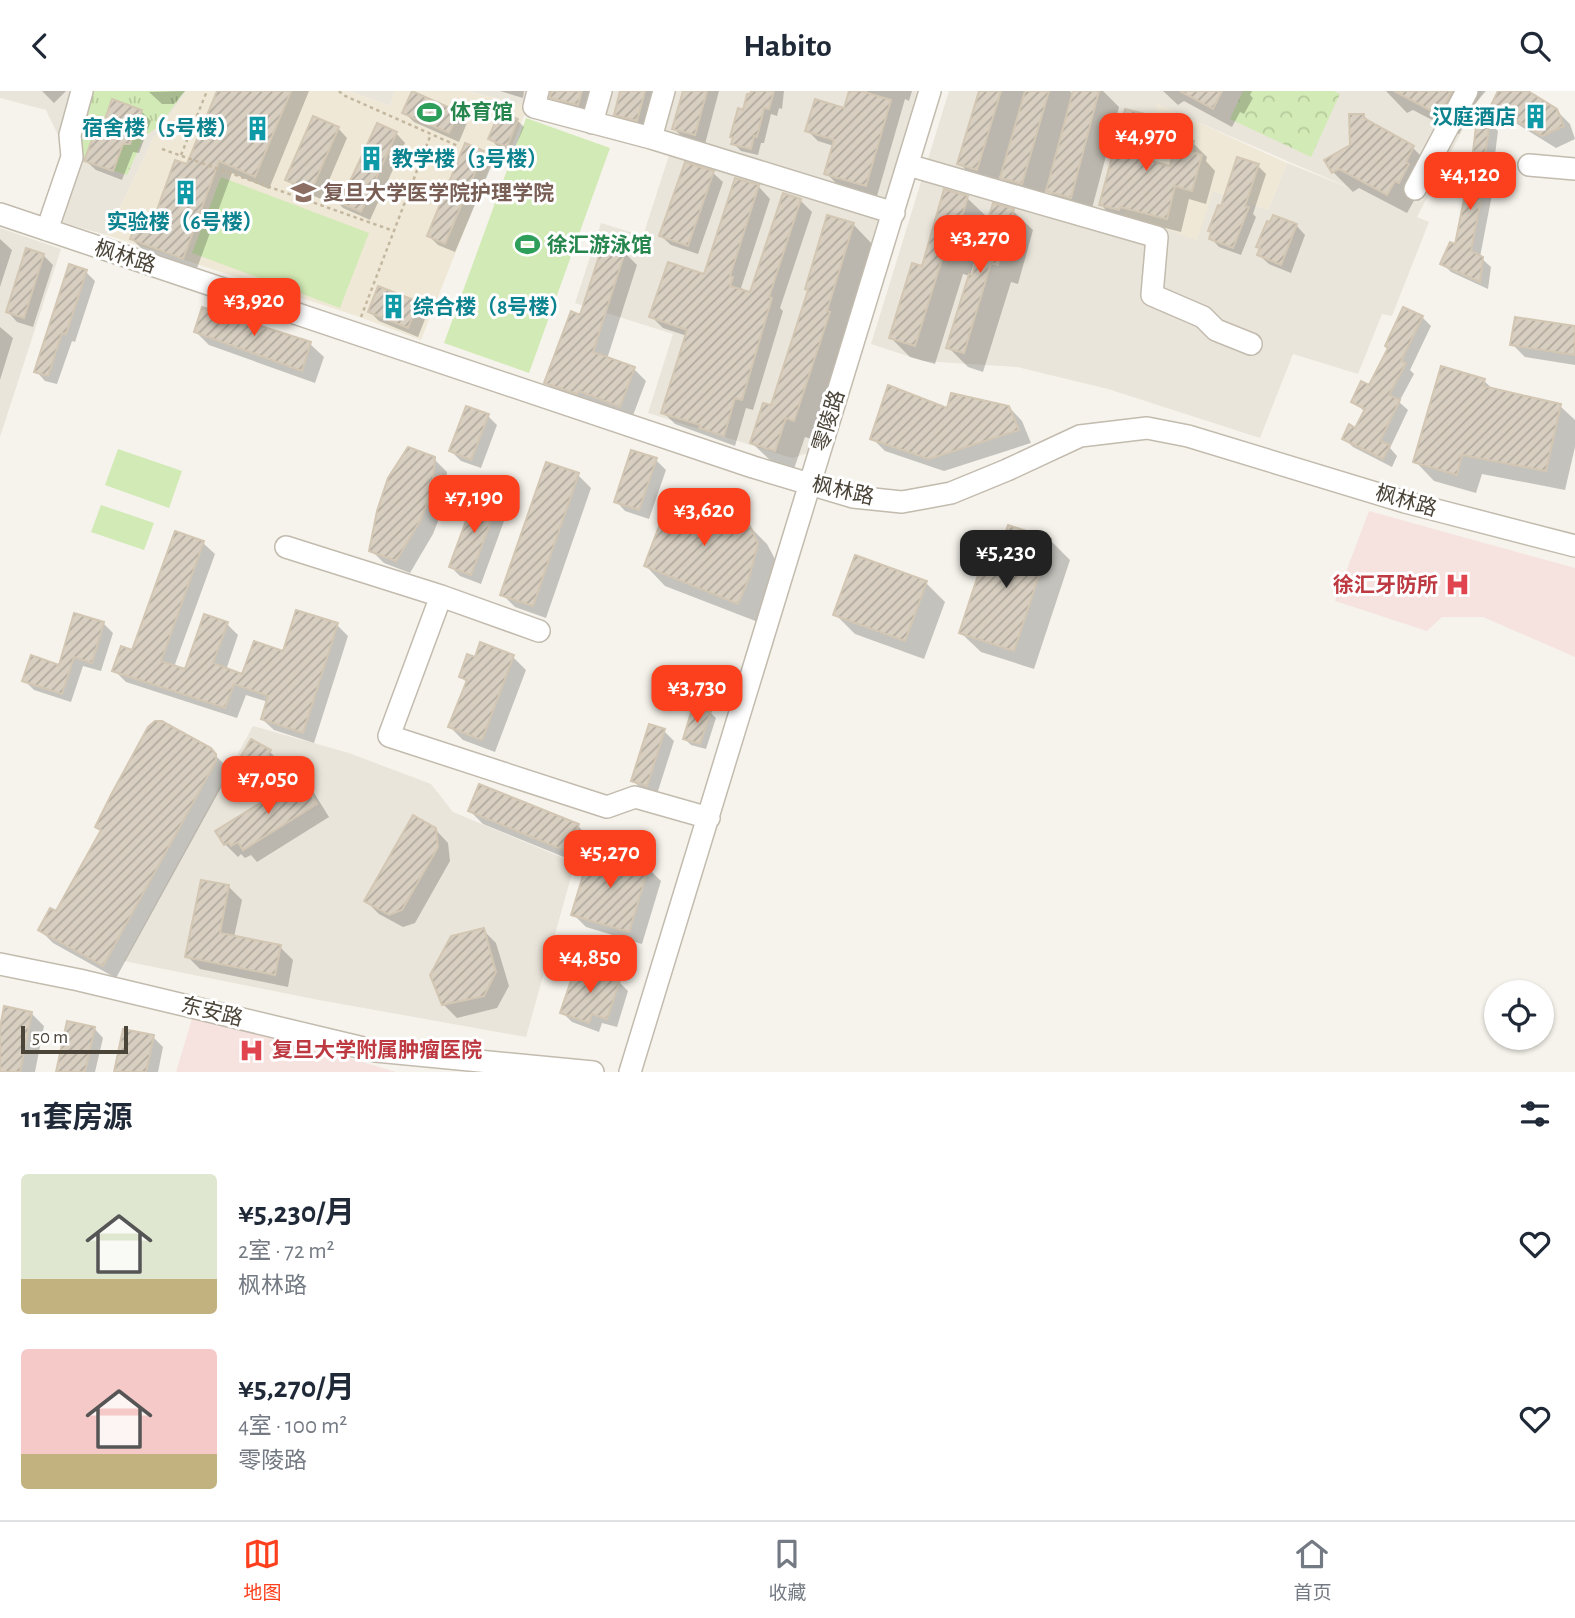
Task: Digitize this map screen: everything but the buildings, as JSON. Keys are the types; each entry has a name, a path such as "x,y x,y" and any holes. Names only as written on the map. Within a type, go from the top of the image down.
{"street":[{"path":"47,230 72,157 71,135 82,91"},
{"path":"538,91 534,107 651,138 894,213"},
{"path":"592,123 601,91"},
{"path":"651,138 664,91"},
{"name":"零陵路","path":"630,1072 930,91"},
{"path":"1415,189 1466,91"},
{"path":"908,165 1157,237 1152,295 1203,317 1216,330 1251,344"},
{"path":"1529,165 1575,169"},
{"name":"枫林路","path":"0,214 853,497 902,502 950,493 1080,436 1147,428 1188,436 1405,502 1575,546"},
{"path":"286,547 441,596 539,631"},
{"path":"441,596 389,736 607,807 635,797 709,818"},
{"name":"东安路","path":"0,964 79,980 376,1051 593,1072"}],"path":[{"path":"181,155 207,91"},
{"path":"339,91 458,146"},
{"path":"355,333 431,134"},
{"path":"162,149 394,231"}],"shaded area":[{"path":"0,91 187,91 153,139 107,235 45,218 67,154 46,110 0,98"},
{"name":"复旦大学医学院护理学院","path":"187,91 349,91 390,106 395,91 465,91 528,106 510,151 497,148 421,340 357,316 107,235 153,139"},
{"path":"349,91 395,91 390,106"},
{"path":"466,91 930,91 894,213 528,106"},
{"path":"949,91 1483,91 1417,217 1429,222 1392,316 1382,314 1358,374 1293,354 1260,438 1108,389 1017,367 923,361 871,344","holes":["1158,105 1357,191 1287,163 1268,210 1213,191"]},
{"path":"1158,104 1287,163 1268,210 1213,191 1197,240 1124,215"},
{"path":"671,149 883,216 808,453 792,458 648,413 673,334 575,303 601,223 643,236"},
{"path":"0,228 61,249 0,437"},
{"name":"徐汇牙防所","path":"1369,511 1575,568 1575,657 1483,617 1442,617 1427,631 1335,601"},
{"path":"253,726 349,753 431,784 453,812 575,863 526,1037 124,961"},
{"name":"复旦大学附属肿瘤医院","path":"194,1012 396,1072 176,1072"}],"green space":[{"path":"82,91 185,91 160,125 144,137 127,175 72,157"},
{"path":"1243,91 1334,91 1340,94 1311,157 1230,119"},
{"name":"徐汇游泳馆","path":"526,118 610,148 529,373 444,343"},
{"path":"221,177 369,233 340,308 192,253"},
{"path":"118,449 182,471 169,508 105,485"},
{"path":"101,505 154,523 144,550 91,532"}],"place":[{"name":"体育馆","path":"430,112"},
{"name":"汉庭酒店","path":"1536,117"},
{"name":"宿舍楼（5号楼）","path":"258,128"},
{"name":"教学楼（3号楼）","path":"372,159"},
{"name":"实验楼（6号楼）","path":"185,193"},
{"name":"复旦大学医学院护理学院","path":"303,193"},
{"name":"徐汇游泳馆","path":"527,245"},
{"name":"综合楼（8号楼）","path":"393,307"},
{"name":"徐汇牙防所","path":"1458,585"},
{"name":"复旦大学附属肿瘤医院","path":"252,1050"}]}
